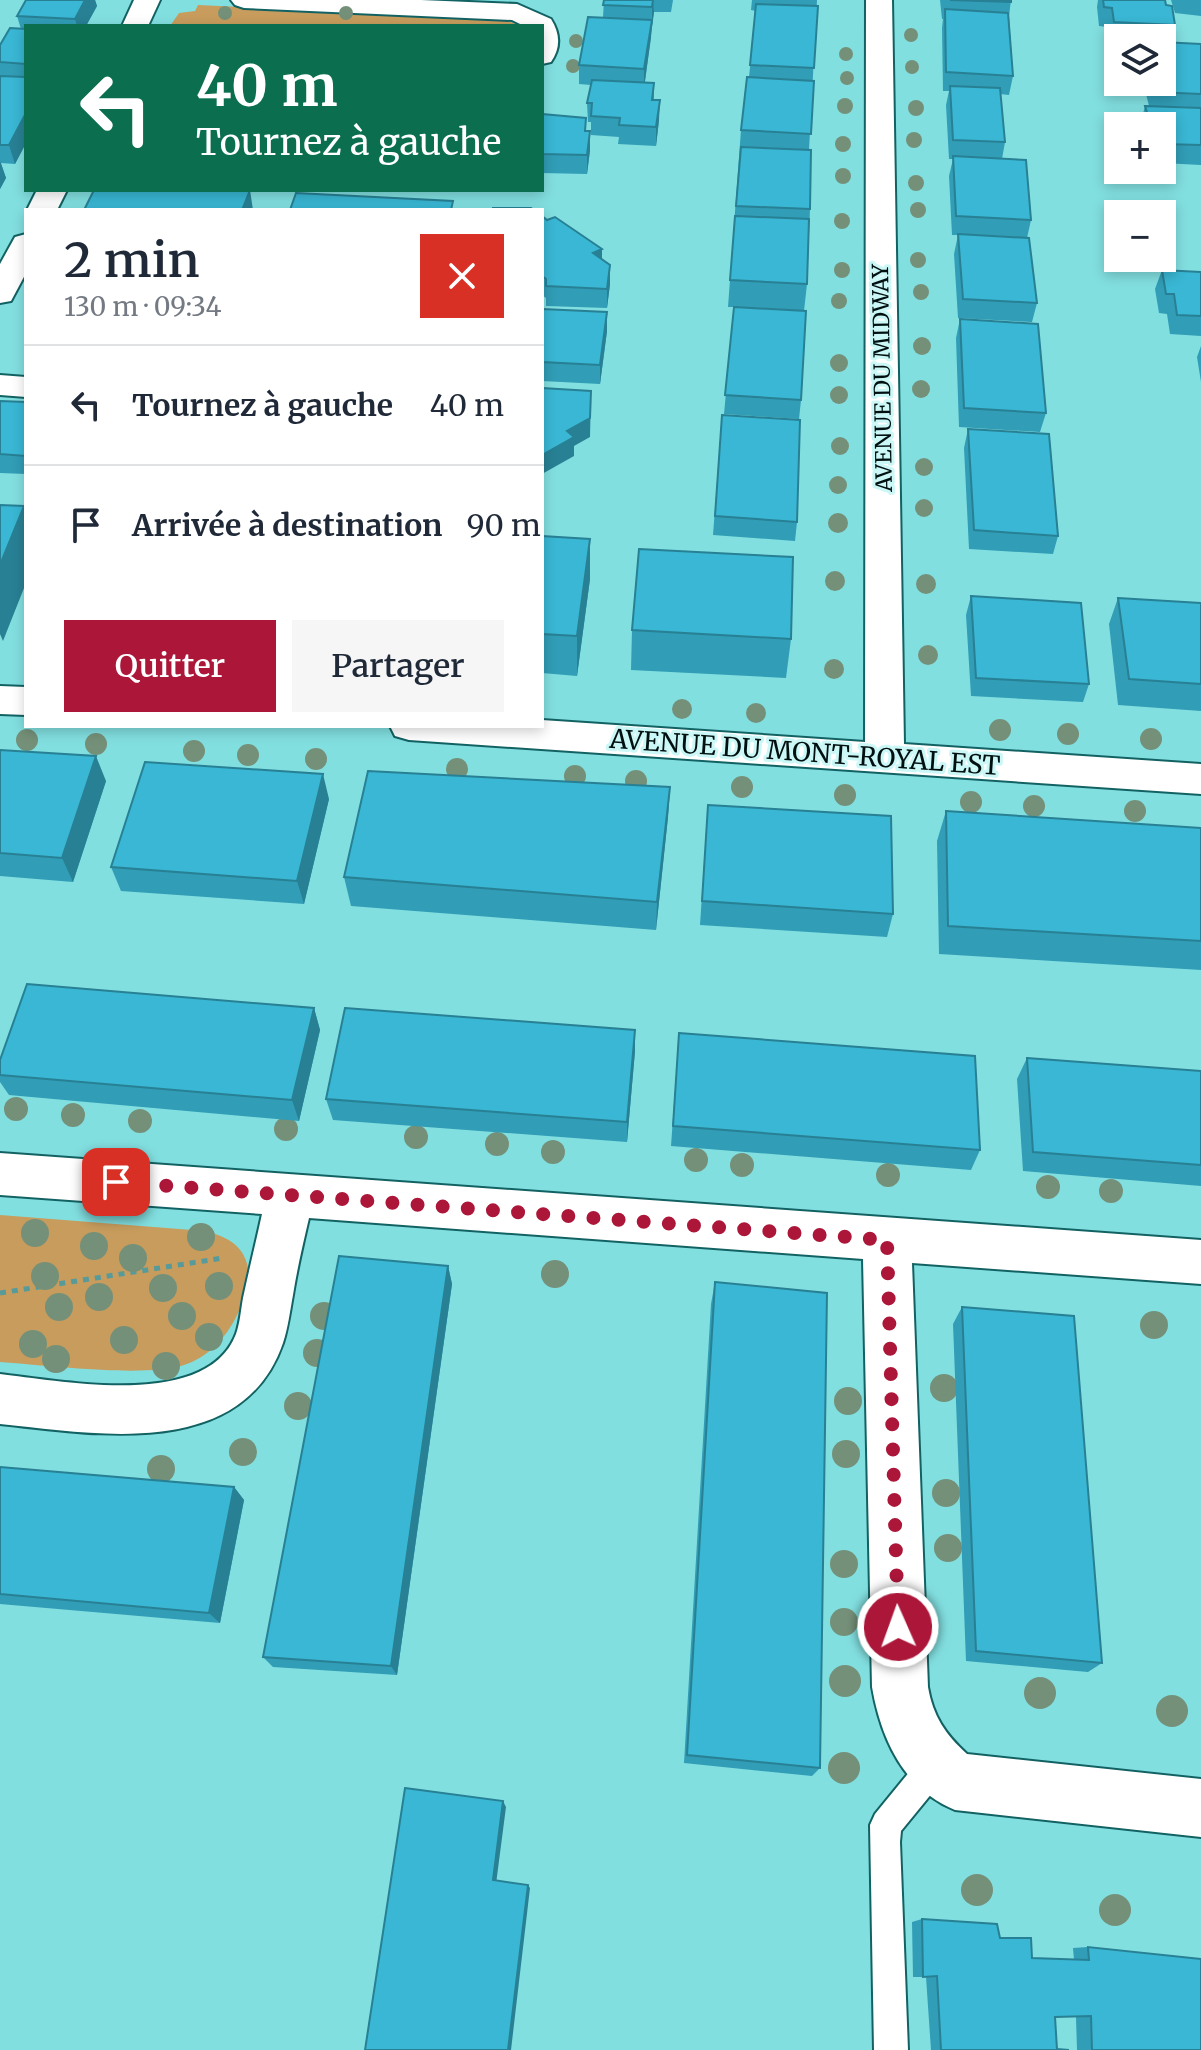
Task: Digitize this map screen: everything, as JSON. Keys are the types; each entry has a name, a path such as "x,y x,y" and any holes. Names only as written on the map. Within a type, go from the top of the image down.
{"street":[{"path":"136,24 147,0"},
{"path":"244,0 517,12 540,24"},
{"name":"AVENUE DU MIDWAY","path":"879,0 885,757"},
{"path":"0,294 23,253"},
{"path":"0,385 24,387"},
{"path":"0,700 24,701"},
{"name":"AVENUE DU MONT-ROYAL EST","path":"440,728 1201,779"},
{"path":"0,1174 1201,1262"},
{"path":"0,1399 143,1410 177,1406 208,1397 237,1375 257,1347 290,1194"},
{"path":"887,1240 900,1687 912,1736 935,1765 955,1781 983,1787 1201,1808"}],"lane":[{"path":"891,2050 886,1825 935,1765"}],"path":[{"path":"0,1293 228,1257"}],"shaded area":[{"path":"198,5 501,19 516,24 171,24 179,13 195,11"},
{"path":"0,1215 214,1233 241,1250 248,1265 248,1287 225,1335 207,1353 184,1365 120,1371 0,1362"}],"building":[{"path":"26,0 85,0 75,19 17,16"},
{"path":"604,0 653,0 652,7 603,5"},
{"path":"950,0 1011,0 1011,2"},
{"path":"1103,0 1165,0 1166,5 1172,6 1175,24 1114,22 1112,8 1104,7"},
{"path":"756,4 818,6 814,68 750,65"},
{"path":"945,9 1008,13 1013,76 946,72"},
{"path":"588,17 652,20 644,69 579,65"},
{"path":"10,28 24,29 24,64 0,62 0,45"},
{"path":"1176,43 1201,44 1201,94 1176,93"},
{"path":"0,76 24,77 24,117 9,145 0,145"},
{"path":"747,77 814,81 811,134 741,130"},
{"path":"592,80 654,83 652,100 660,100 656,127 619,125 620,118 591,116 592,103 587,103"},
{"path":"950,86 1000,88 1005,142 953,140"},
{"path":"1145,106 1201,108 1201,145 1176,144 1176,112 1147,112"},
{"path":"544,114 586,118 585,131 590,131 587,155 544,154"},
{"path":"741,147 811,150 810,209 736,206"},
{"path":"953,156 1026,160 1031,220 956,216"},
{"path":"93,192 249,192 243,208 85,208"},
{"path":"296,193 453,201 451,208 291,208"},
{"path":"735,216 809,219 807,284 730,280"},
{"path":"555,217 602,249 593,253 610,265 607,289 546,286 544,218 547,220"},
{"path":"958,234 1029,238 1037,303 963,299"},
{"path":"1162,272 1201,272 1201,316 1177,315 1174,294 1166,294"},
{"path":"734,307 806,311 801,400 725,395"},
{"path":"544,309 607,312 600,365 544,362"},
{"path":"960,319 1038,324 1046,413 964,408"},
{"path":"544,388 591,391 590,418 567,431 574,437 544,454"},
{"path":"0,401 24,402 24,456 0,454"},
{"path":"722,415 800,420 797,522 715,516"},
{"path":"968,429 1049,434 1058,536 974,530"},
{"path":"0,505 24,506 0,565"},
{"path":"544,536 590,539 577,636 544,634"},
{"path":"639,549 793,557 791,639 632,630"},
{"path":"971,596 1081,603 1089,684 976,678"},
{"path":"1118,598 1201,603 1201,684 1129,679"},
{"path":"0,750 96,756 62,858 0,853"},
{"path":"145,762 323,774 297,881 111,867"},
{"path":"368,771 670,787 657,902 344,877"},
{"path":"708,805 891,816 893,914 702,901"},
{"path":"946,811 1201,828 1201,941 948,926"},
{"path":"27,984 314,1008 292,1100 0,1075 0,1060"},
{"path":"345,1008 635,1030 627,1122 326,1099"},
{"path":"679,1033 975,1056 980,1150 673,1126"},
{"path":"1027,1058 1201,1071 1201,1165 1033,1152"},
{"path":"339,1256 448,1266 391,1666 263,1657"},
{"path":"715,1282 827,1293 820,1768 687,1755"},
{"path":"962,1307 1074,1316 1102,1663 976,1651"},
{"path":"0,1467 234,1487 209,1613 0,1594"},
{"path":"405,1788 503,1801 493,1880 528,1885 508,2050 365,2050"},
{"path":"922,1919 997,1924 1000,1938 1031,1938 1032,1958 1089,1960 1088,1947 1201,1959 1201,2050 1092,2050 1091,2016 1055,2017 1057,2049 1069,2050 941,2050 937,1976 923,1977"}],"route":[{"path":"116,1182 887,1240 898,1627"}]}
